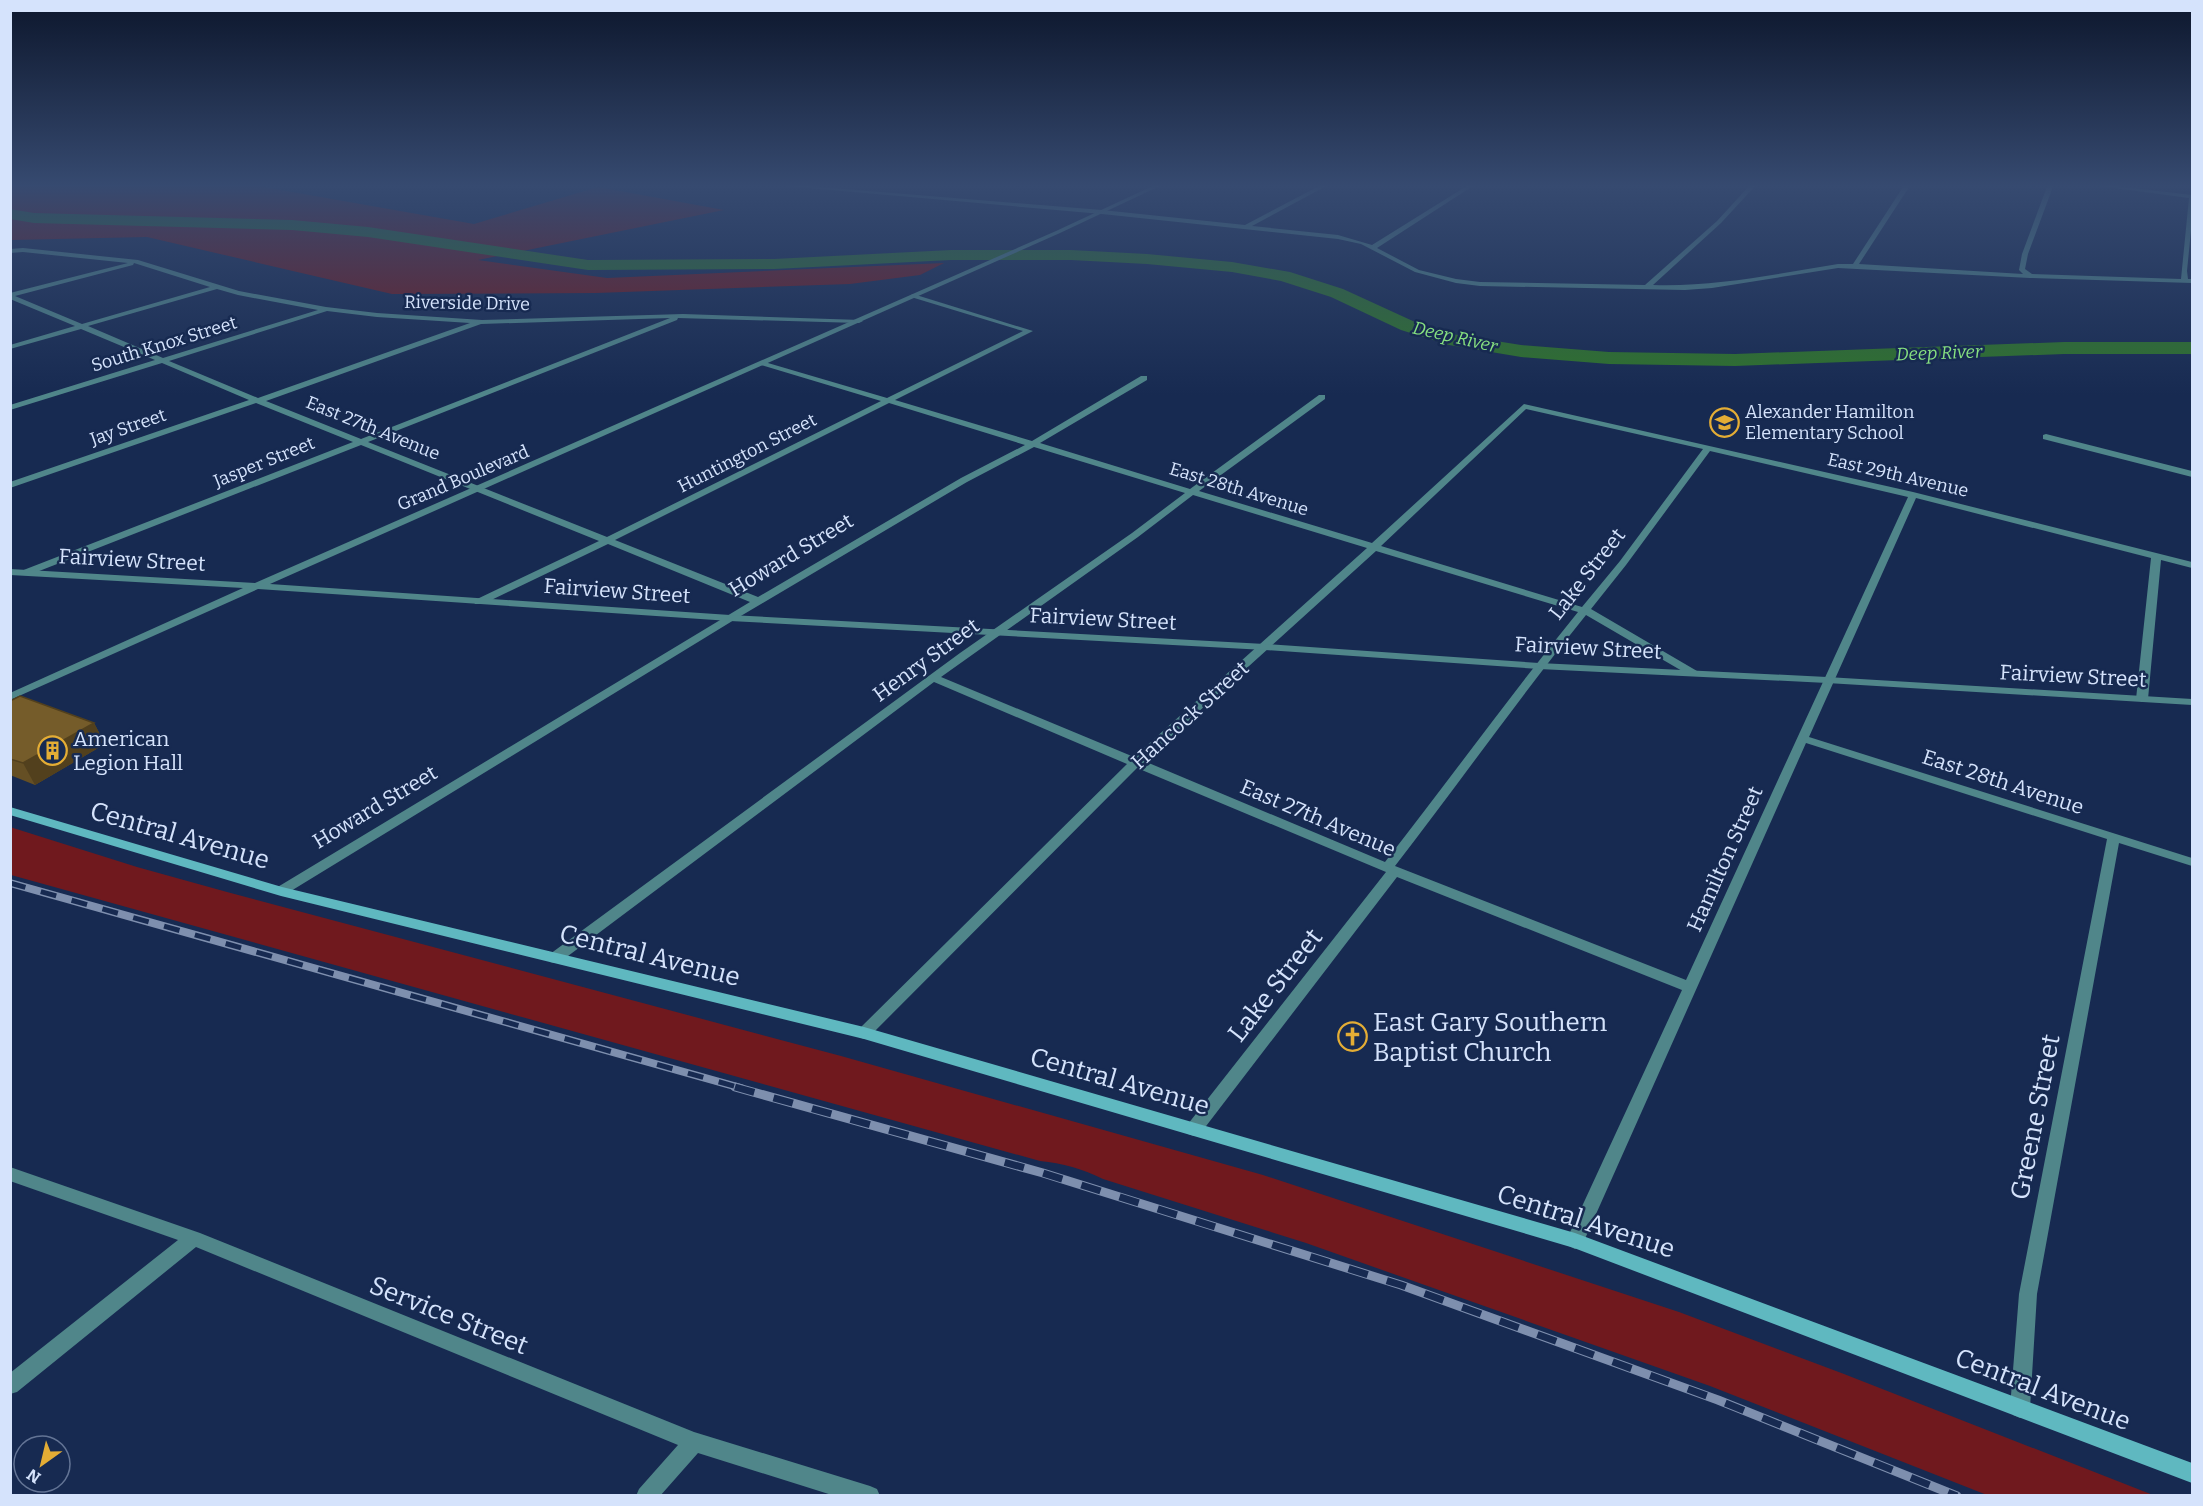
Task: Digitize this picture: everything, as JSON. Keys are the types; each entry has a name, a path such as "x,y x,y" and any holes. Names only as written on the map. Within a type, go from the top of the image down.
{"main road":[{"name":"Central Avenue","path":"10,811 280,891 864,1033 1575,1241 2193,1473"}],"street":[{"name":"Riverside Drive","path":"64,254 138,262 216,287 326,309 482,322 683,316 859,321"},
{"name":"Grand Boulevard","path":"10,697 1008,254"},
{"path":"1384,254 1417,271 1456,281 1480,284 1647,287 1712,286 1838,266 2189,281 2184,271 2186,254"},
{"path":"1647,287 1683,254"},
{"path":"1855,266 1863,254"},
{"path":"2025,254 2022,270 2030,276"},
{"path":"10,296 138,262"},
{"path":"10,347 216,287"},
{"name":"East 27th Avenue","path":"10,296 257,401 758,602"},
{"name":"Huntington Street","path":"478,602 607,542 1029,331 913,296"},
{"name":"South Knox Street","path":"10,408 326,309"},
{"name":"Jasper Street","path":"25,573 683,316"},
{"name":"Jay Street","path":"10,485 482,322"},
{"name":"East 28th Avenue","path":"764,363 1586,611 1693,673"},
{"name":"Howard Street","path":"280,891 730,618 964,480 1031,445 1144,378"},
{"name":"Henry Street","path":"555,958 934,678 1193,493 1242,454 1322,397"},
{"name":"East 29th Avenue","path":"1524,406 1913,495 2193,565"},
{"name":"Hancock Street","path":"864,1033 1136,762 1373,548 1524,406"},
{"path":"2046,437 2193,474"},
{"name":"Lake Street","path":"1194,1129 1391,869 1539,666 1586,611 1708,448"},
{"name":"Hamilton Street","path":"1575,1241 1827,680 1913,495"},
{"path":"2142,699 2156,557"},
{"name":"Fairview Street","path":"10,572 258,586 730,618 2193,702"},
{"name":"East 27th Avenue","path":"934,678 1391,869 1690,987"},
{"name":"East 28th Avenue","path":"1802,738 2193,862"},
{"name":"Greene Street","path":"2020,1408 2028,1294 2114,837"},
{"name":"Service Street","path":"10,1174 194,1238 694,1442 870,1496"},
{"path":"10,1385 194,1238"},
{"path":"646,1496 694,1442"}],"shaded area":[{"path":"221,254 506,254 478,260 607,278 944,263 920,275 850,284 596,293 392,294"},
{"path":"10,827 137,867 227,892 841,1056 1263,1175 1679,1312 2153,1495 1987,1495 1710,1386 1306,1243 1103,1179 1080,1169 1040,1161 11,875"}],"building":[{"path":"20,696 94,723 23,763 10,759 10,701"}],"waterway":[{"name":"Deep River","path":"517,254 588,265 774,264 951,255 1071,255 1232,267 1284,276 1337,293 1408,326 1449,339 1521,351 1609,358 1735,360 2064,348 2192,348"}],"railway":[{"path":"10,883 741,1088"},
{"path":"735,1087 1043,1173 1401,1285 1718,1400 1957,1496"}],"place":[{"name":"Alexander Hamilton Elementary School","path":"1724,422"},
{"name":"American Legion Hall","path":"52,751"},
{"name":"East Gary Southern Baptist Church","path":"1352,1037"}]}
